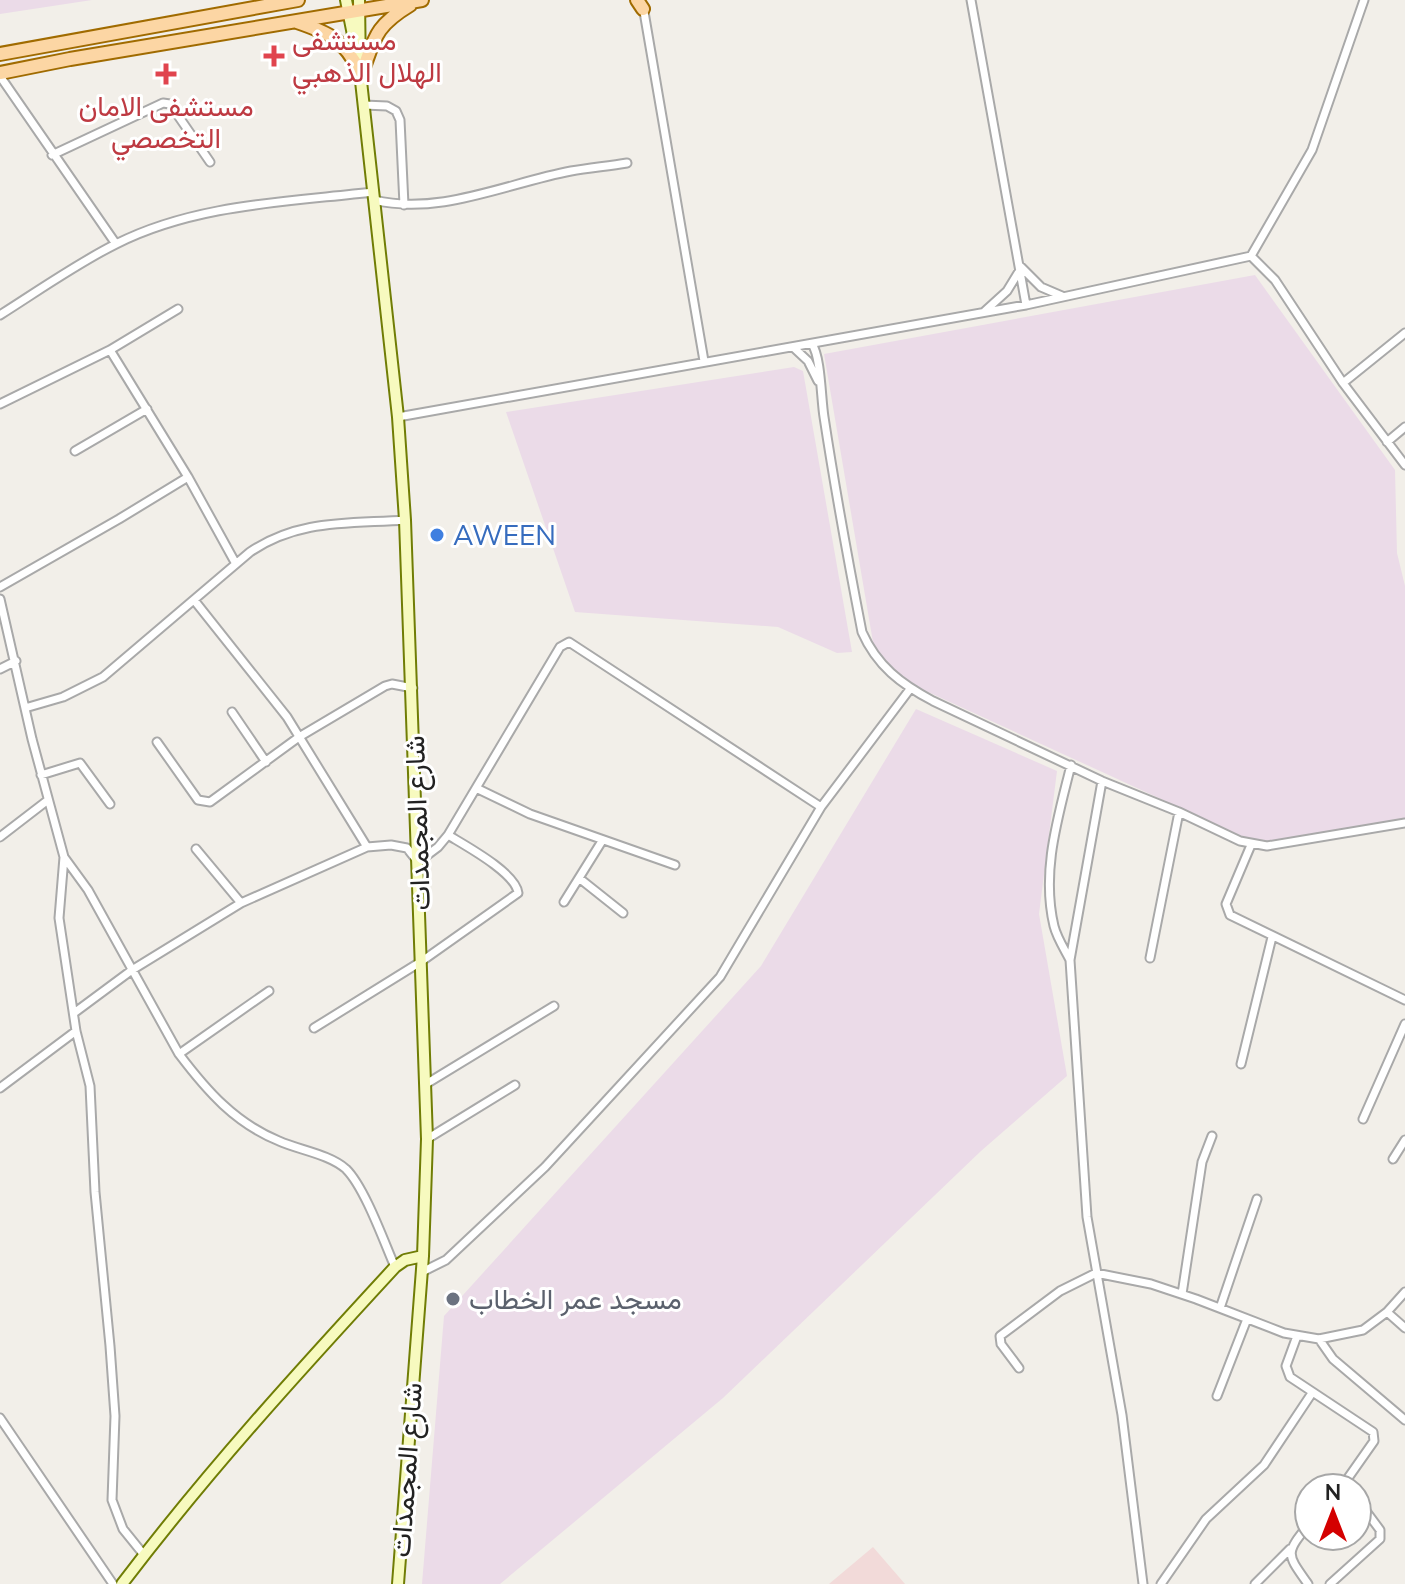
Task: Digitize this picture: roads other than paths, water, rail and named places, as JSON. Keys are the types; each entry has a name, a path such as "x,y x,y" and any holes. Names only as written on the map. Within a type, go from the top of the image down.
{"main road":[{"path":"0,54 298,0"},
{"path":"0,75 70,59 293,21 346,6 419,0"},
{"path":"360,71 380,28 391,16 419,0"},
{"name":"شارع المجمدات","path":"360,5 360,71"},
{"name":"شارع المجمدات","path":"346,6 360,71 398,417 413,688 422,961 427,1139 423,1256 398,1584"},
{"path":"293,21 335,38 352,56 360,71"},
{"path":"122,1584 212,1470 270,1403 395,1267 405,1260 423,1256"}],"street":[{"path":"971,0 1026,305"},
{"path":"398,417 1026,305 1251,256 1312,150 1364,0"},
{"path":"642,2 704,361"},
{"path":"0,75 52,155 116,244"},
{"path":"52,155 163,103 170,104 210,162"},
{"path":"364,105 387,106 396,111 400,120 404,205"},
{"path":"0,315 116,244 212,212 374,196 404,205 463,198 570,171 627,163"},
{"path":"1251,256 1275,280 1343,383 1405,465"},
{"path":"1019,267 1035,283 1064,297"},
{"path":"982,313 1007,291 1019,267"},
{"path":"0,404 110,350 178,309"},
{"path":"1343,383 1405,333"},
{"path":"812,344 819,356 819,383 834,483 862,632 870,651 883,668 910,689 1102,781 1251,845 1267,846 1405,823"},
{"path":"793,347 808,361 819,383"},
{"path":"110,350 188,477 236,564"},
{"path":"75,451 147,409"},
{"path":"1387,442 1405,427"},
{"path":"0,587 188,477"},
{"path":"25,708 63,697 103,677 268,540 291,530 405,520"},
{"path":"0,599 41,775 64,857 88,890 179,1054 219,1103 237,1119 255,1131 332,1160 345,1169 357,1183 395,1267"},
{"path":"194,600 287,717 367,847"},
{"path":"74,1013 132,970 241,903 367,847 391,845 407,848 418,862 448,835 560,647 569,642 821,807"},
{"path":"0,669 16,661"},
{"path":"157,742 198,800 210,802 299,737 385,686 392,684 413,688"},
{"path":"422,1272 446,1260 545,1167 720,977 821,807 910,689"},
{"path":"232,712 266,762"},
{"path":"41,775 80,763 110,804"},
{"path":"1070,960 1054,929 1048,888 1052,842 1071,765"},
{"path":"1102,781 1070,960 1087,1217 1131,1474 1143,1584"},
{"path":"476,788 530,814 675,865"},
{"path":"0,837 48,800"},
{"path":"1150,958 1179,812"},
{"path":"314,1028 422,961 518,893 517,885 495,866 448,835"},
{"path":"564,902 602,841"},
{"path":"1251,845 1226,904 1235,919 1405,1000"},
{"path":"196,849 241,903"},
{"path":"64,857 59,918 76,1031 90,1086 95,1192 115,1416 112,1500 123,1529 144,1555"},
{"path":"579,878 623,913"},
{"path":"1241,1064 1272,937"},
{"path":"179,1054 269,991"},
{"path":"426,1084 554,1006"},
{"path":"1363,1119 1405,1024"},
{"path":"0,1088 76,1031"},
{"path":"427,1139 515,1085"},
{"path":"1182,1294 1202,1162 1212,1136"},
{"path":"1393,1159 1405,1140"},
{"path":"1220,1308 1257,1199"},
{"path":"1019,1368 1001,1344 1000,1336 1075,1281 1096,1273 1151,1284 1297,1336 1319,1339 1363,1330 1387,1312 1405,1292"},
{"path":"1387,1312 1405,1328"},
{"path":"1217,1396 1247,1319"},
{"path":"1297,1336 1287,1371 1312,1393 1373,1432 1374,1441 1354,1472"},
{"path":"1319,1339 1333,1359 1405,1420"},
{"path":"1161,1584 1206,1519 1264,1465 1312,1393"},
{"path":"0,1418 113,1584"},
{"path":"1373,1521 1380,1530 1380,1539 1373,1545"},
{"path":"1255,1584 1293,1545"},
{"path":"1290,1549 1290,1555 1308,1584"},
{"path":"1330,1584 1366,1552"}],"place":[{"name":"مستشفى الهلال الذهبي","path":"274,56"},
{"name":"مستشفى الامان التخصصي","path":"166,74"},
{"name":"AWEEN","path":"437,535"},
{"name":"مسجد عمر الخطاب","path":"453,1299"}]}
